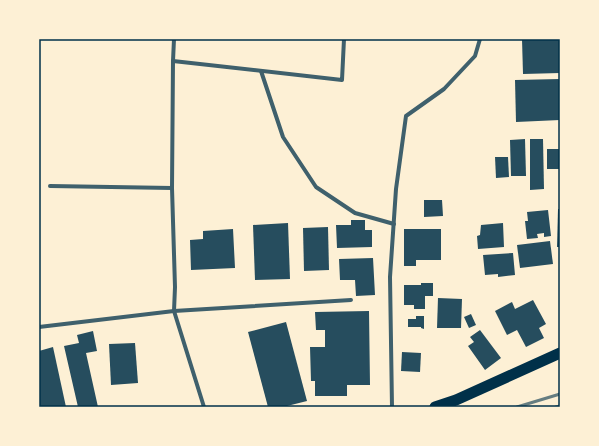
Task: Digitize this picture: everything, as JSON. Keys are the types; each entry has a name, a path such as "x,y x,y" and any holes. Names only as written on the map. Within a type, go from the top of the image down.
{"highway":[{"path":"435,407 456,400 560,353"}],"street":[{"path":"174,39 172,188 175,287 174,311 204,407"},
{"path":"173,61 342,80 344,39"},
{"path":"392,407 390,277 396,189 406,116 444,89 475,56 480,39"},
{"path":"261,71 283,137 316,187 355,213 394,224"},
{"path":"50,186 172,188"},
{"path":"39,327 174,311 351,300"}],"building":[{"path":"522,39 560,39 560,73 523,74"},
{"path":"560,79 560,120 516,122 515,80"},
{"path":"525,139 526,176 511,176 510,140"},
{"path":"530,139 543,139 544,189 530,190"},
{"path":"547,149 560,149 560,169 547,169"},
{"path":"495,157 508,157 509,177 496,178"},
{"path":"424,200 442,200 443,216 424,217"},
{"path":"558,209 560,209 560,247 557,247"},
{"path":"548,210 551,236 544,237 544,233 537,234 538,238 527,239 525,221 528,221 527,212"},
{"path":"351,220 365,220 365,230 372,230 372,247 337,248 336,225 351,225"},
{"path":"288,223 290,279 255,280 253,225"},
{"path":"503,223 504,247 478,249 477,236 480,235 481,225"},
{"path":"328,227 329,270 304,271 303,228"},
{"path":"233,229 235,268 191,270 190,240 203,239 203,231"},
{"path":"404,229 441,229 441,260 416,260 416,266 404,266"},
{"path":"550,241 553,264 520,268 517,245"},
{"path":"513,253 515,275 498,277 498,274 485,275 483,255"},
{"path":"373,258 375,295 356,296 355,280 340,280 339,259"},
{"path":"421,283 433,283 433,296 425,296 425,309 414,309 414,305 404,305 404,285 421,285"},
{"path":"438,298 462,299 461,328 437,328"},
{"path":"533,300 546,324 539,328 544,338 526,347 517,330 507,335 495,311 512,302 515,309"},
{"path":"369,311 370,385 347,385 347,396 315,396 315,381 311,381 310,347 325,347 325,330 316,330 315,312"},
{"path":"471,314 476,325 469,328 464,317"},
{"path":"416,316 424,316 424,329 421,327 408,327 408,319 416,319"},
{"path":"286,322 307,401 283,407 268,407 248,332"},
{"path":"480,330 501,358 485,370 468,346 474,342 470,337"},
{"path":"93,331 97,351 86,353 98,407 78,407 64,346 79,343 77,335"},
{"path":"135,343 138,383 111,385 109,344"},
{"path":"53,347 66,407 39,407 39,351"},
{"path":"402,352 421,353 420,372 401,371"}],"railway":[{"path":"517,407 560,394"},
{"path":"556,407 560,406"}]}
